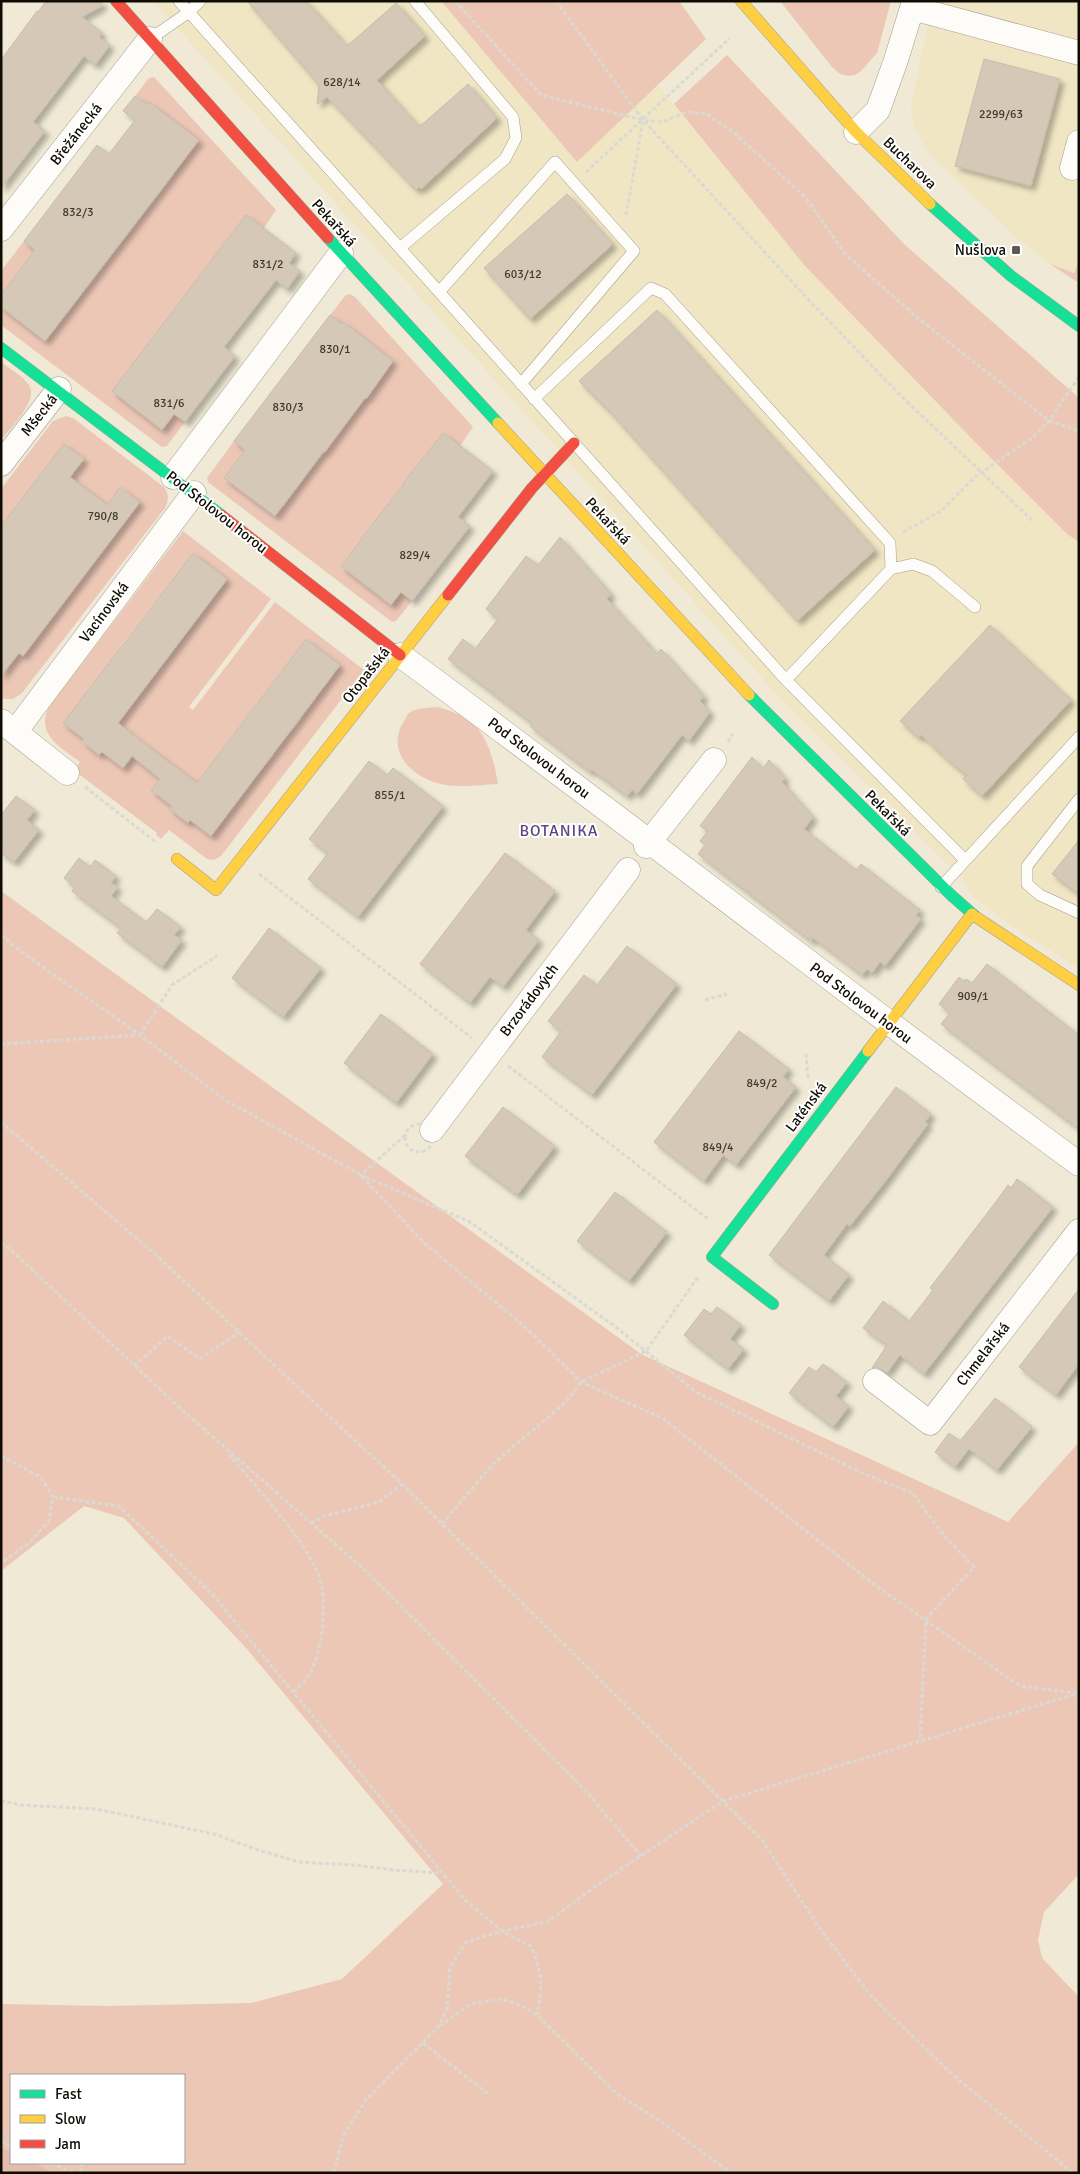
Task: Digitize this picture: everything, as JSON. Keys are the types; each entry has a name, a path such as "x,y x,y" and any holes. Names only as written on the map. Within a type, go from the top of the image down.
{"street":[{"name":"Pekařská","path":"116,1 341,253 759,706 941,886 972,914 1078,982"},
{"name":"Bucharova","path":"741,1 856,132 943,216 993,260 1079,326"},
{"path":"856,132 878,110 913,4 1079,53"},
{"name":"Břežánecká","path":"1,229 150,39"},
{"path":"1072,168 1079,142"},
{"path":"173,477 341,253"},
{"name":"Pod Stolovou horou","path":"1,348 194,492 400,655 648,843 888,1024 1079,1164"},
{"name":"Mšecká","path":"1,464 58,389"},
{"name":"Otopašská","path":"177,859 216,890 544,474 574,444"},
{"name":"Vacínovská","path":"67,773 8,727 194,492"},
{"path":"648,843 714,760"},
{"name":"Brzorádových","path":"432,1130 628,870"},
{"name":"Laténská","path":"712,1257 972,914"},
{"name":"Chmelařská","path":"875,1381 930,1423 1079,1231"},
{"path":"712,1257 773,1304"}],"lane":[{"name":"Pekařská","path":"179,1 786,680 939,836 965,860"},
{"path":"150,39 189,12 200,1"},
{"path":"400,248 505,159 516,138 513,117 415,1"},
{"path":"439,292 555,162 634,251 521,384"},
{"path":"534,399 651,288 665,294 890,543 891,569"},
{"path":"786,680 891,569 913,564 932,571 975,607"},
{"path":"941,886 1079,738"},
{"path":"1079,798 1027,866 1027,884 1040,895 1079,913"}],"path":[{"path":"455,1 541,95 643,120 662,122 687,112 707,114 732,132 806,198 845,254 918,318 1049,421 1079,430"},
{"path":"556,1 643,120 804,295 901,396 981,474 1034,522"},
{"path":"574,183 730,38"},
{"path":"622,237 643,120"},
{"path":"890,543 902,532 941,511 981,474 1032,438 1049,421 1079,377"},
{"path":"67,773 177,859"},
{"path":"1,935 24,954 140,1035 225,1100 360,1175 470,1222 617,1328 696,1392 864,1474 913,1493 941,1532 974,1567 926,1619 920,1740"},
{"path":"140,1035 172,985 217,956"},
{"path":"705,1000 727,994"},
{"path":"1,1044 140,1035"},
{"path":"806,1054 808,1078"},
{"path":"1,1122 158,1256 402,1484 762,1840 818,1926 870,1995 952,2075 1073,2173"},
{"path":"360,1175 405,1135"},
{"path":"360,1175 424,1243 523,1325 581,1382 662,1418 874,1584 1020,1686 1078,1693"},
{"path":"1,1243 10,1249 134,1366 367,1572 586,1790 641,1856"},
{"path":"442,1524 493,1464 566,1402 581,1382 646,1351 712,1257"},
{"path":"134,1366 168,1336 200,1359 239,1332"},
{"path":"223,1446 298,1541 318,1572 324,1609 321,1640 311,1674 293,1692"},
{"path":"1,1456 41,1477 53,1497 49,1521 29,1543 1,1563"},
{"path":"311,1523 325,1516 380,1502 402,1484"},
{"path":"53,1497 119,1506 212,1594 465,1900 502,1932 532,1947 539,1966 542,1988 537,2015"},
{"path":"438,2027 447,2010 450,1967 466,1942 547,1922 723,1801 1078,1693"},
{"path":"1,1801 21,1805 96,1810 214,1834 299,1862 355,1864 393,1870 443,1873"},
{"path":"334,2173 343,2136 366,2100 438,2027 470,2004 500,1999 521,2005 537,2015 617,2094 656,2118 731,2173"},
{"path":"423,2043 488,2094"},
{"path":"53,2164 74,2173"}],"shaded area":[{"path":"153,1 441,1 577,162 658,85 805,266 1067,534 1079,542 1079,968 1019,931 971,895 963,879 780,698"},
{"path":"441,1 679,1 706,39 577,162"},
{"path":"780,1 891,1 877,53 861,71 855,75 848,76 840,74 832,67"},
{"path":"927,1 1079,1 1079,261 1074,273 1050,264 1017,238 928,153 913,124 911,106 931,16"},
{"path":"727,55 904,244 1079,398 1079,542 1067,534 977,444 805,266 674,104"},
{"path":"154,77 276,210 264,228 246,215 112,391 161,429 174,414 185,422 167,446 162,447 1,325 1,307 46,341 174,175 198,140 149,102 147,104 135,96 149,78"},
{"path":"24,241 35,250 1,295 1,271"},
{"path":"1079,261 1079,283 1050,264 1074,273"},
{"path":"350,294 355,297 473,427 460,446 443,433 361,537 362,539 341,566 391,604 401,592 412,601 396,621 392,622 208,482 207,478 234,441 245,450 283,507 366,399 393,361 343,322 341,324 330,315 346,295"},
{"path":"1,362 23,379 29,385 31,391 27,406 1,440"},
{"path":"66,416 73,418 164,487 168,495 167,502 165,508 22,693 13,699 1,699 1,489 53,421"},
{"path":"183,531 271,599 189,707 193,710 275,602 364,670 221,856 214,860 207,859 169,830 161,839 156,835 157,833 80,775 73,772 80,762 58,746 48,733 45,725 49,707","holes":["193,553 227,580 139,696 120,647","306,639 340,665 302,718 273,753 274,755 251,782 217,756","83,696 148,746 137,760 132,756 123,768 102,752 99,755 82,742 84,739","171,764 190,820 188,823 170,809 172,806 152,790"]},
{"path":"439,707 459,714 476,726 489,749 498,784 446,785 421,776 407,764 402,757 398,741 399,732 407,716 416,710"},
{"path":"1,891 641,1354 1008,1522 1079,1442 1079,1874 1044,1912 1038,1940 1042,1958 1079,1997 1079,2173 55,2173 36,2164 185,2164 185,2074 10,2074 10,2152 1,2147 1,2004 108,2006 251,2003 342,1979 443,1884 247,1649 124,1518 84,1506 1,1571"},
{"path":"1,2147 10,2152 10,2164 36,2164 55,2173 1,2173"}],"building":[{"path":"46,1 101,1 102,6 82,17 102,33 99,37 110,45 95,65 84,56 33,122 45,131 1,188 1,60"},
{"path":"247,1 306,1 347,46 396,3 425,36 377,80 419,127 468,84 497,118 421,189 419,187 416,190 327,97 317,104 319,85"},
{"path":"984,59 1060,79 1031,186 955,166"},
{"path":"135,96 147,104 149,102 199,140 45,341 1,307 1,295 35,250 24,241 97,145 109,154 135,120 123,111"},
{"path":"567,194 613,244 530,319 484,268"},
{"path":"246,215 296,253 289,263 300,271 287,289 276,280 224,347 235,356 185,422 174,414 162,430 112,391"},
{"path":"657,310 875,550 797,621 612,414 579,381"},
{"path":"330,315 342,324 343,322 393,361 366,399 275,516 224,478 245,450 234,441"},
{"path":"443,433 493,471 458,517 470,526 412,601 401,592 391,605 341,566"},
{"path":"64,444 84,459 70,477 107,505 120,487 140,502 23,656 19,653 1,676 1,526"},
{"path":"560,537 611,594 607,599 657,654 661,649 704,696 700,701 710,712 689,741 682,735 637,794 632,790 627,796 592,770 590,772 530,726 532,723 448,659 463,639 475,649 498,619 486,609 526,556 538,565"},
{"path":"193,553 227,579 118,723 142,742 197,783 306,639 340,665 211,836 190,820 188,823 170,809 172,806 151,790 160,779 132,756 123,768 102,752 99,755 82,741 84,739 63,723"},
{"path":"990,625 1071,700 982,796 963,779 967,775 921,735 919,738 900,721"},
{"path":"752,757 763,769 769,760 785,778 782,782 813,817 804,829 856,870 861,864 920,910 916,915 921,919 885,966 880,962 872,973 867,969 862,975 813,938 811,941 698,854 705,845 700,841 708,831 700,826"},
{"path":"369,761 387,775 393,768 443,806 358,917 308,879 328,853 309,839"},
{"path":"16,796 35,810 27,820 39,830 14,862 1,853 1,815"},
{"path":"1079,840 1079,894 1052,874"},
{"path":"505,853 555,891 526,930 539,940 503,987 490,977 470,1003 420,964"},
{"path":"79,858 90,867 95,860 116,876 111,883 118,887 111,896 146,922 157,909 181,927 174,935 182,940 162,967 117,933 121,928 72,891 75,887 64,878"},
{"path":"269,928 321,968 283,1017 232,978"},
{"path":"627,946 677,984 592,1095 542,1057 561,1031 548,1021 584,975 597,985"},
{"path":"987,964 1079,1035 1079,1129 941,1024 950,1013 939,1004 959,977 964,981 966,979 972,983"},
{"path":"381,1014 433,1054 396,1103 344,1063"},
{"path":"739,1031 789,1069 783,1077 796,1087 736,1165 723,1155 704,1181 654,1142"},
{"path":"896,1087 931,1114 925,1122 928,1124 850,1226 847,1224 824,1255 849,1275 829,1301 769,1255"},
{"path":"503,1107 555,1146 517,1195 465,1156"},
{"path":"1017,1179 1053,1207 924,1374 900,1355 887,1373 877,1367 872,1368 887,1345 863,1328 883,1301 909,1321 933,1290 930,1288 1008,1185 1011,1188"},
{"path":"615,1192 667,1232 629,1281 577,1241"},
{"path":"1079,1289 1079,1364 1056,1395 1019,1367"},
{"path":"717,1307 741,1325 730,1339 744,1349 728,1369 684,1335 704,1309 711,1314"},
{"path":"823,1364 847,1382 836,1396 849,1406 833,1427 789,1393 809,1367 816,1372"},
{"path":"995,1398 1032,1427 997,1470 969,1449 955,1467 935,1452 949,1433 960,1441"}],"traffic: fast":[{"path":"930,204 1011,276 1079,326"},
{"path":"328,238 498,423"},
{"path":"1,348 221,515"},
{"path":"749,695 951,895 976,917"},
{"path":"773,1304 712,1257 868,1051"}],"traffic: slow":[{"path":"741,1 856,132 930,204"},
{"path":"498,423 749,695"},
{"path":"177,859 216,890 448,595"},
{"path":"868,1051 972,914"},
{"path":"976,917 1079,985"}],"traffic: jam":[{"path":"116,1 328,238"},
{"path":"448,595 532,488 574,443"},
{"path":"221,515 400,655"}],"place":[{"name":"Nušlova","path":"1016,250"}],"district":[{"name":"BOTANIKA","path":"559,831"}]}
